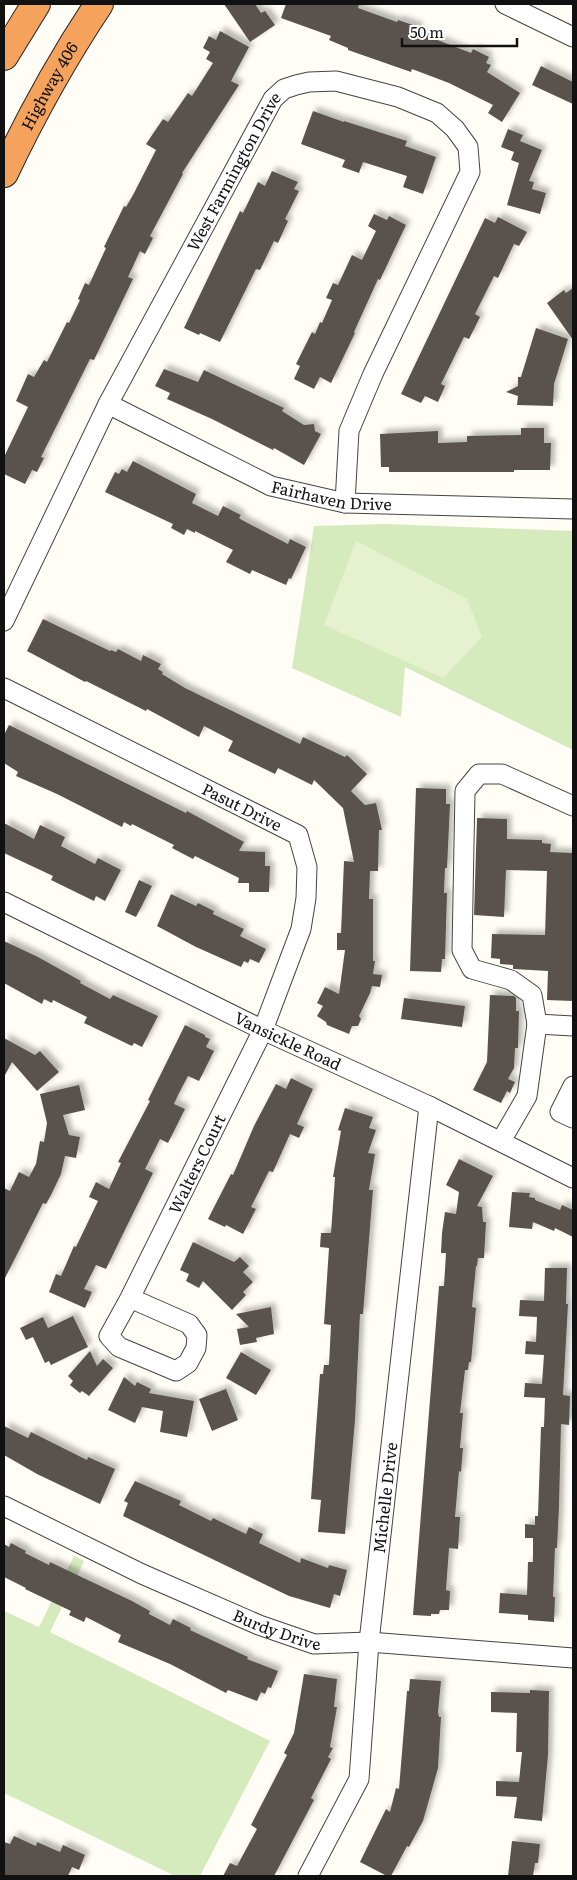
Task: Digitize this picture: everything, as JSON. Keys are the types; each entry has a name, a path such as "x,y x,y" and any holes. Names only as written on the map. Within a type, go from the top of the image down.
{"highway":[{"path":"4,56 36,4"},
{"name":"Highway 406","path":"4,173 23,132 56,72 99,4"}],"street":[{"path":"505,4 573,37"},
{"name":"West Farmington Drive","path":"4,621 108,404 273,99 284,89 309,82 336,81 406,100 437,113 455,129 468,147 470,172 377,365 349,431 345,503"},
{"name":"Fairhaven Drive","path":"108,404 271,486 345,503 573,509"},
{"name":"Pasut Drive","path":"4,688 298,835 307,867 302,930 263,1030"},
{"path":"501,1141 527,1096 537,1024 532,995 511,980 472,969 462,950 465,791 479,774 502,774 573,806"},
{"name":"Vansickle Road","path":"4,902 263,1030 429,1106 573,1178"},
{"path":"537,1024 573,1026"},
{"name":"Walters Court","path":"130,1298 189,1324 197,1335 196,1348 188,1363 176,1371 120,1347 109,1336 130,1298 263,1030"},
{"path":"573,1086 560,1112 573,1118"},
{"name":"Michelle Drive","path":"308,1876 358,1779 369,1642 429,1106"},
{"name":"Burdy Drive","path":"4,1506 142,1574 259,1625 314,1644 369,1642 573,1658"}],"green space":[{"path":"386,524 573,531 573,750 405,667 401,717 292,668 314,526"},
{"path":"356,541 467,599 482,637 443,678 324,625"},
{"path":"74,1556 84,1561 50,1632 270,1741 200,1876 175,1876 4,1793 4,1611 39,1627"}],"building":[{"path":"224,4 255,4 261,13 265,11 275,25 250,42"},
{"path":"286,4 359,4 358,8 397,22 398,20 419,27 417,32 471,53 473,49 489,57 486,63 491,65 487,72 520,93 502,122 488,113 493,105 449,83 412,69 411,72 348,50 348,48 329,40 331,36 281,18"},
{"path":"220,31 249,47 231,81 239,85 182,173 150,236 153,238 145,254 140,251 128,277 133,279 94,360 90,359 41,457 44,458 37,472 32,470 25,484 4,474 4,457 28,407 16,401 28,374 34,377 44,360 47,362 67,322 69,323 80,300 78,299 85,283 89,285 106,248 104,247 124,206 126,207 133,195 156,150 146,144 163,119 168,122 188,93 192,96 213,63 206,59 210,52 203,48 209,36 216,40"},
{"path":"541,66 573,82 573,104 532,85"},
{"path":"313,111 407,141 405,146 436,157 423,194 403,187 407,176 363,162 359,173 342,167 345,160 301,144"},
{"path":"508,129 523,135 520,141 542,150 529,181 534,182 532,189 546,193 540,214 507,205 519,163 511,160 514,152 501,147"},
{"path":"272,171 298,182 294,189 299,191 285,219 288,221 278,243 274,241 260,270 256,269 220,342 184,328 240,211 243,213 258,182 265,186"},
{"path":"374,214 387,220 389,216 406,225 380,280 378,279 331,383 320,377 314,389 294,379 300,366 296,364 312,332 315,334 320,322 322,323 332,300 326,298 333,283 338,285 352,255 362,260 376,231 368,226"},
{"path":"498,217 527,232 519,246 514,244 498,278 494,276 475,314 480,317 469,339 464,337 441,384 445,386 438,402 425,396 421,403 401,394 485,218 495,223"},
{"path":"573,288 573,340 547,303 564,290 566,293"},
{"path":"536,328 568,339 554,384 553,406 517,405 518,396 506,392 518,386 518,377 521,377"},
{"path":"164,369 198,382 204,370 284,408 282,411 304,425 314,424 315,431 321,434 304,465 274,448 273,450 167,399 170,393 155,386"},
{"path":"521,428 544,428 544,443 551,443 550,470 514,470 514,472 389,472 389,467 381,467 380,434 438,431 438,443 467,442 467,436 521,435"},
{"path":"133,461 196,494 192,503 218,516 223,506 241,515 239,518 242,520 288,544 290,539 306,547 291,579 289,578 286,585 252,570 250,574 226,562 233,550 195,531 195,533 187,529 184,535 171,528 173,524 105,492 115,472 119,474 122,469 127,472"},
{"path":"43,619 110,651 116,652 118,649 141,661 143,655 161,664 158,669 163,672 162,674 185,688 300,744 303,737 345,757 347,755 367,774 351,791 365,805 376,803 382,830 379,830 378,871 370,871 369,899 373,899 373,961 375,961 373,974 382,975 380,987 372,986 359,1016 361,1019 358,1026 352,1026 349,1034 327,1025 326,1022 317,1016 323,1006 317,1003 325,987 339,994 345,950 337,950 337,933 341,933 344,861 354,862 343,808 314,780 312,785 278,768 275,774 228,751 233,741 204,726 199,737 147,709 146,711 85,682 27,651"},
{"path":"9,725 186,813 187,811 244,842 239,851 265,852 265,866 270,866 269,892 249,892 249,883 238,883 239,878 195,856 193,859 172,848 174,845 132,824 131,826 124,822 122,827 57,794 16,776 18,772 4,763 4,735"},
{"path":"416,788 446,789 446,804 450,804 444,893 447,893 445,959 442,959 441,972 410,971"},
{"path":"477,818 507,819 507,839 542,840 542,843 551,844 550,852 573,853 573,1001 547,1000 548,971 513,969 513,965 500,964 500,959 491,958 492,934 545,935 547,871 506,870 504,917 474,915"},
{"path":"4,823 34,839 40,825 65,837 61,846 95,864 98,858 121,870 105,901 96,896 94,901 51,880 53,876 4,853"},
{"path":"139,880 152,886 136,917 125,912"},
{"path":"171,894 196,906 198,903 214,911 213,914 244,929 240,936 266,949 259,963 250,959 248,963 244,961 241,967 196,947 157,926"},
{"path":"4,941 38,957 110,999 113,995 158,1016 142,1047 134,1043 132,1046 84,1023 87,1017 53,1000 52,1003 44,999 42,1004 4,983"},
{"path":"490,995 514,996 516,998 516,1011 519,1011 518,1048 515,1048 514,1068 508,1079 515,1082 510,1093 507,1091 501,1103 473,1090 487,1062"},
{"path":"404,998 465,1006 462,1027 401,1019"},
{"path":"185,1025 210,1039 206,1047 214,1051 199,1081 188,1076 179,1093 174,1104 185,1109 168,1143 160,1139 145,1169 153,1173 106,1269 96,1265 84,1289 92,1292 85,1308 49,1292 56,1274 61,1276 74,1246 76,1247 98,1201 89,1197 96,1182 109,1189 121,1163 118,1162 150,1101 148,1100"},
{"path":"4,1038 35,1055 40,1051 59,1072 37,1091 12,1062 4,1077"},
{"path":"291,1078 313,1089 297,1124 304,1127 299,1138 290,1134 273,1172 269,1171 251,1207 256,1209 243,1234 226,1225 225,1227 208,1219 231,1174 233,1175 254,1126 276,1084 286,1089"},
{"path":"79,1085 85,1110 63,1115 69,1135 80,1137 76,1158 65,1156 61,1174 51,1195 46,1204 43,1203 4,1280 4,1188 10,1191 19,1172 29,1177 36,1164 40,1141 44,1142 47,1123 40,1094"},
{"path":"345,1108 373,1117 369,1128 376,1130 368,1153 375,1154 369,1190 373,1190 363,1314 360,1314 355,1420 345,1534 318,1532 321,1500 311,1499 320,1374 323,1374 324,1365 329,1365 331,1325 324,1324 329,1248 320,1247 321,1233 331,1233 335,1177 333,1177 341,1131 338,1130"},
{"path":"459,1159 493,1176 477,1206 482,1207 483,1222 486,1222 484,1258 478,1258 476,1266 472,1307 476,1308 471,1362 469,1362 468,1370 465,1370 460,1413 463,1413 460,1448 463,1448 455,1517 460,1517 458,1549 449,1548 446,1590 450,1591 449,1610 440,1610 439,1614 431,1614 431,1616 413,1615 439,1286 444,1286 446,1253 441,1253 442,1233 445,1212 456,1214 459,1192 446,1185"},
{"path":"512,1192 530,1193 529,1197 560,1210 562,1205 573,1210 573,1237 555,1228 554,1231 533,1222 532,1229 509,1227"},
{"path":"193,1242 234,1262 240,1257 249,1266 243,1272 253,1282 243,1292 246,1295 232,1310 203,1281 199,1288 186,1281 189,1274 180,1270"},
{"path":"545,1268 567,1268 566,1304 568,1304 563,1395 570,1396 569,1425 561,1424 559,1506 553,1597 555,1597 554,1622 528,1620 528,1615 499,1613 500,1593 527,1595 528,1562 533,1562 533,1538 525,1538 525,1524 535,1525 535,1516 538,1516 541,1427 544,1427 545,1398 524,1397 525,1383 542,1384 544,1355 525,1354 526,1341 536,1342 537,1317 519,1316 520,1300 544,1301"},
{"path":"271,1307 274,1334 256,1338 257,1342 240,1345 237,1329 249,1327 236,1314"},
{"path":"73,1316 88,1347 51,1365 49,1361 45,1363 33,1337 26,1340 20,1328 43,1317 48,1328"},
{"path":"90,1351 97,1366 103,1359 113,1368 89,1396 82,1391 80,1393 70,1385 73,1381 68,1376"},
{"path":"241,1352 271,1370 256,1395 226,1378"},
{"path":"124,1377 135,1386 137,1382 151,1389 149,1393 194,1401 187,1437 160,1432 163,1411 142,1407 135,1423 108,1410"},
{"path":"226,1389 238,1420 212,1431 199,1399"},
{"path":"4,1426 28,1438 31,1432 87,1460 88,1457 115,1469 100,1504 37,1474 4,1455"},
{"path":"135,1481 181,1501 179,1505 211,1521 213,1518 246,1534 249,1527 263,1534 259,1543 300,1563 301,1558 328,1568 329,1565 347,1570 340,1596 334,1594 330,1608 289,1596 123,1516 128,1503 124,1501"},
{"path":"11,1543 26,1551 25,1553 49,1565 50,1562 132,1601 150,1611 149,1614 170,1625 173,1619 191,1628 190,1630 248,1657 247,1659 278,1671 271,1688 268,1687 265,1694 261,1692 257,1701 228,1690 226,1693 170,1664 118,1642 121,1635 86,1617 84,1622 69,1615 71,1611 4,1577 4,1544 9,1547"},
{"path":"304,1674 337,1679 334,1707 337,1707 330,1747 333,1748 328,1757 331,1759 311,1798 314,1800 274,1876 223,1876 230,1863 237,1866 257,1829 251,1825 287,1755 284,1753 294,1733"},
{"path":"410,1679 441,1681 438,1712 439,1717 441,1717 438,1768 423,1821 391,1876 387,1876 360,1862 386,1809 390,1812 396,1788 399,1789 407,1691 409,1691"},
{"path":"530,1690 549,1691 548,1755 542,1821 514,1818 517,1797 496,1796 496,1781 519,1782 522,1752 516,1752 517,1713 491,1712 491,1692 530,1693"},
{"path":"14,1836 36,1846 37,1842 60,1852 63,1845 85,1855 79,1870 72,1867 68,1876 4,1876 4,1842 10,1844"},
{"path":"512,1841 540,1844 538,1863 535,1863 533,1876 508,1876"}]}
